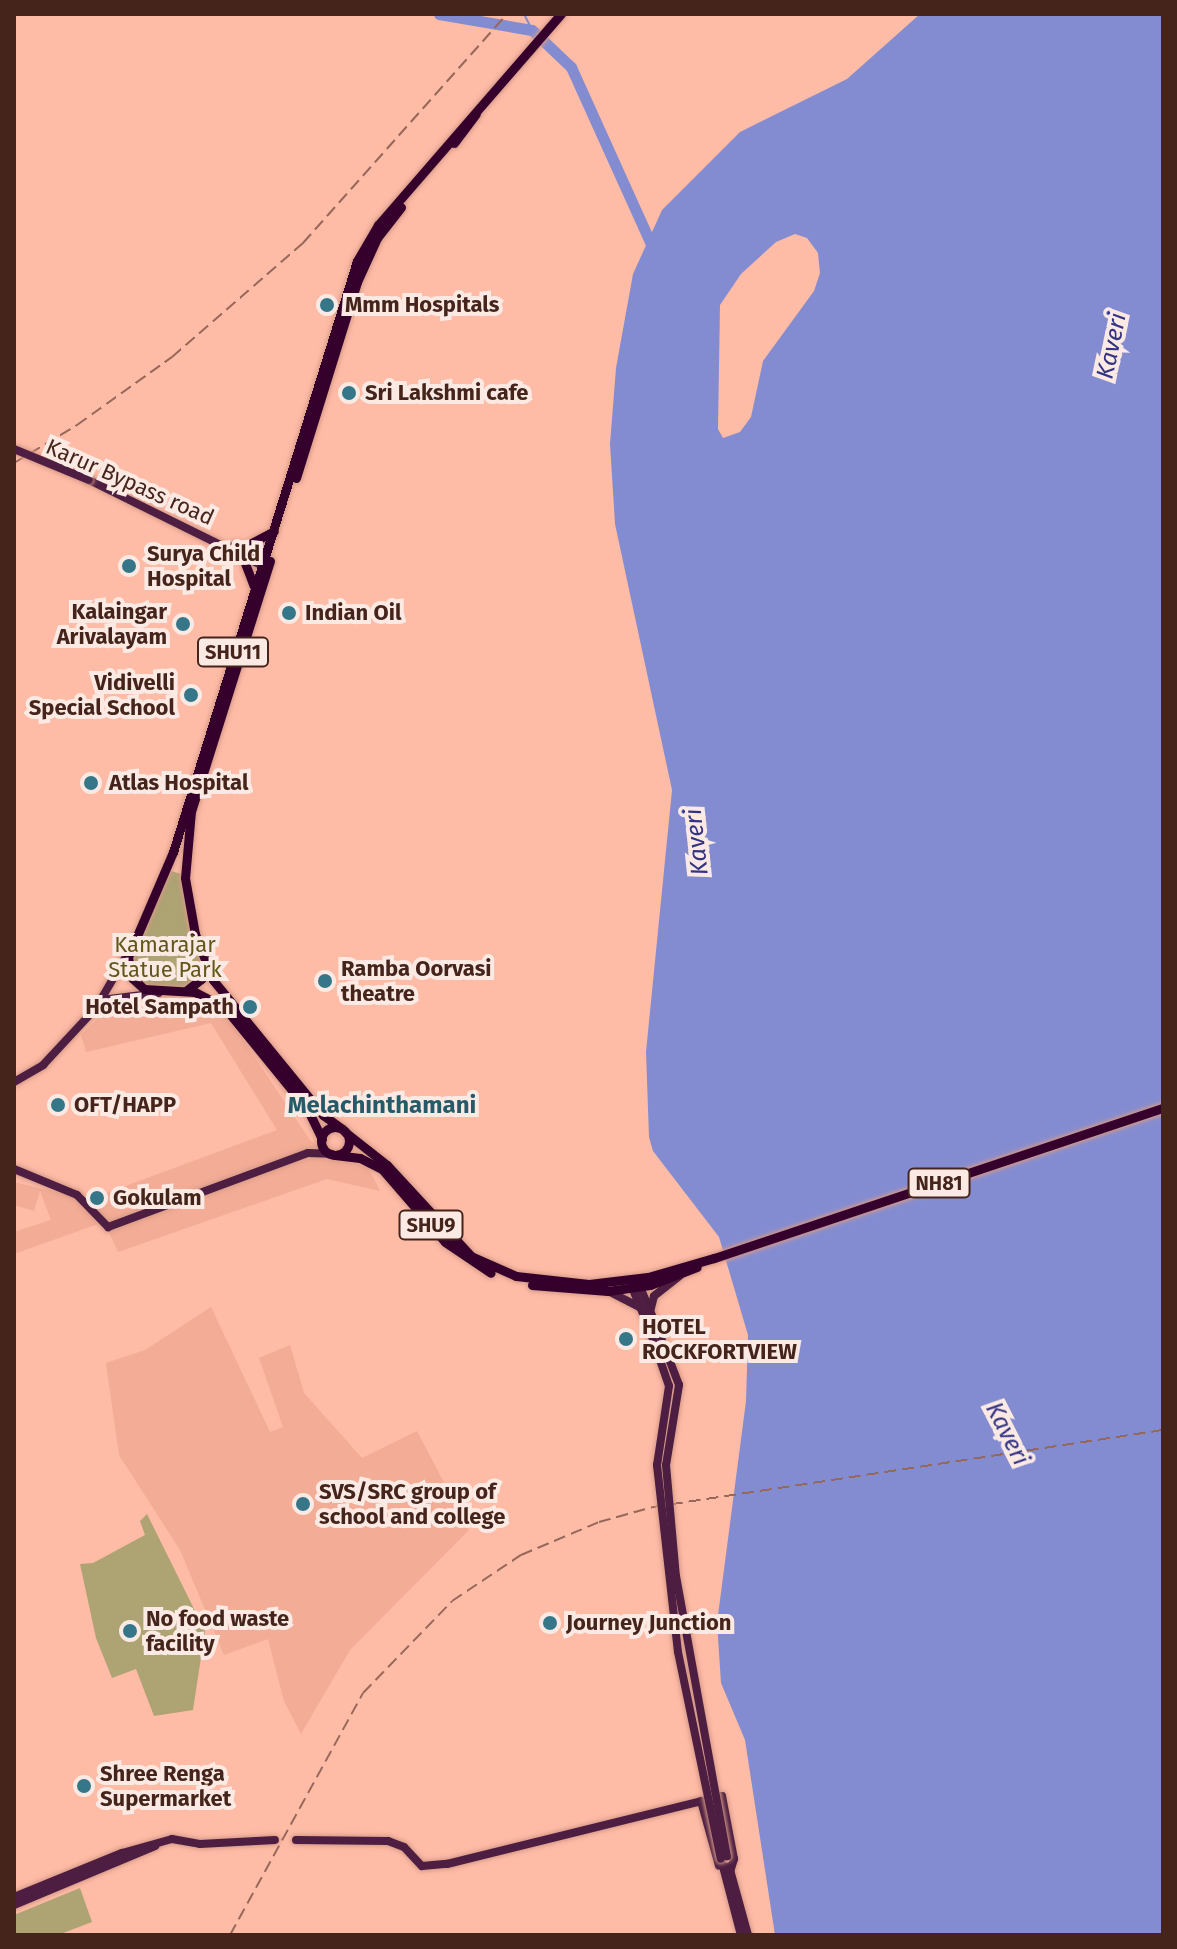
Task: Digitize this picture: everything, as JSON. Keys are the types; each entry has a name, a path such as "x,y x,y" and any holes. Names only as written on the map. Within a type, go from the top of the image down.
{"highway":[{"name":"SHU11","path":"132,946 161,880 254,586 266,563 357,282 377,238 405,198 482,104 561,14"},
{"name":"SHU11","path":"344,1130 323,1115 232,1005 200,953 189,899 185,837 357,261 378,225 405,198"},
{"path":"254,586 242,553 275,530"},
{"path":"161,880 171,870 178,872 189,899"},
{"path":"132,946 128,962 132,978 144,989 207,995 225,1008 308,1110 333,1155 347,1149 344,1130"},
{"path":"164,993 197,985 204,972 200,953"},
{"name":"NH81","path":"714,1258 1163,1108"},
{"name":"SHU9","path":"322,1139 328,1129 344,1130 387,1165 471,1256 516,1276 544,1284 634,1283 673,1277 714,1258"},
{"name":"SHU9","path":"333,1155 382,1169 445,1242 478,1269 544,1284 608,1291 634,1283"}],"main road":[{"name":"Karur Bypass road","path":"14,449 89,480 266,563"},
{"path":"96,1008 132,946"},
{"path":"14,1082 43,1065 96,1008 109,999 164,993"},
{"name":"SHU9","path":"14,1169 77,1195 108,1227 308,1153 322,1139"},
{"name":"SHU9","path":"308,1153 333,1155"},
{"path":"651,1312 654,1296 673,1277"},
{"path":"634,1283 669,1386 657,1465 668,1577 680,1666 724,1857"},
{"path":"634,1283 651,1312 679,1385 666,1465 676,1576 697,1714 741,1935"},
{"path":"608,1291 640,1307"},
{"path":"296,1840 393,1842 422,1866 514,1849 722,1796 733,1854 727,1872"},
{"path":"701,1801 716,1863 727,1872 748,1935"},
{"path":"14,1905 172,1839 200,1844 275,1840"},
{"path":"14,1897 122,1853 155,1845"}],"shaded area":[{"path":"212,1002 223,1010 310,1140 336,1159 368,1167 380,1191 327,1179 118,1252 93,1198 277,1130 211,1023 86,1052 81,1035 109,1007"},
{"path":"14,1182 72,1196 98,1224 14,1254 14,1232 51,1220 40,1191 34,1211 14,1205"},
{"name":"SVS/SRC group of school and college","path":"211,1307 270,1432 283,1427 259,1358 290,1345 304,1393 362,1458 417,1431 469,1530 350,1650 301,1734 284,1701 268,1639 224,1655 180,1550 119,1455 106,1363 145,1350"}],"green space":[{"name":"Kamarajar Statue Park","path":"171,871 181,874 190,900 202,967 198,981 187,989 151,991 136,982 131,948"},
{"path":"147,1514 205,1631 193,1710 154,1716 136,1669 112,1678 96,1638 80,1564 93,1563 145,1535 140,1521"},
{"path":"80,1888 92,1922 58,1935 14,1935 14,1915"}],"water":[{"name":"Kaveri","path":"920,14 1163,14 1163,1935 775,1935 745,1740 721,1683 717,1623 746,1401 748,1335 719,1237 653,1151 649,1137 646,1052 672,790 615,524 610,444 616,368 633,274 662,210 740,132 847,79","holes":["795,234 807,238 818,253 820,273 814,291 763,361 751,417 740,432 723,438 718,429 720,305 741,274 776,242"]}],"waterway":[{"path":"439,14 532,30 571,67 651,244"},
{"path":"524,14 532,30"}],"railway":[{"path":"14,463 77,425 172,357 303,243 507,14"},
{"path":"230,1935 363,1693 452,1601 521,1555 599,1522 653,1507 1163,1430"}],"place":[{"name":"Mmm Hospitals","path":"327,305"},
{"name":"Sri Lakshmi cafe","path":"349,393"},
{"name":"Surya Child Hospital","path":"129,566"},
{"name":"Indian Oil","path":"289,613"},
{"name":"Kalaingar Arivalayam","path":"183,624"},
{"name":"Vidivelli Special School","path":"191,695"},
{"name":"Atlas Hospital","path":"91,783"},
{"name":"Ramba Oorvasi theatre","path":"325,981"},
{"name":"Hotel Sampath","path":"250,1007"},
{"name":"OFT/HAPP","path":"58,1105"},
{"name":"Gokulam","path":"97,1198"},
{"name":"HOTEL ROCKFORTVIEW","path":"626,1339"},
{"name":"SVS/SRC group of school and college","path":"303,1504"},
{"name":"Journey Junction","path":"550,1623"},
{"name":"No food waste facility","path":"130,1631"},
{"name":"Shree Renga Supermarket","path":"84,1786"}],"district":[{"name":"Melachinthamani","path":"382,1106"}]}
